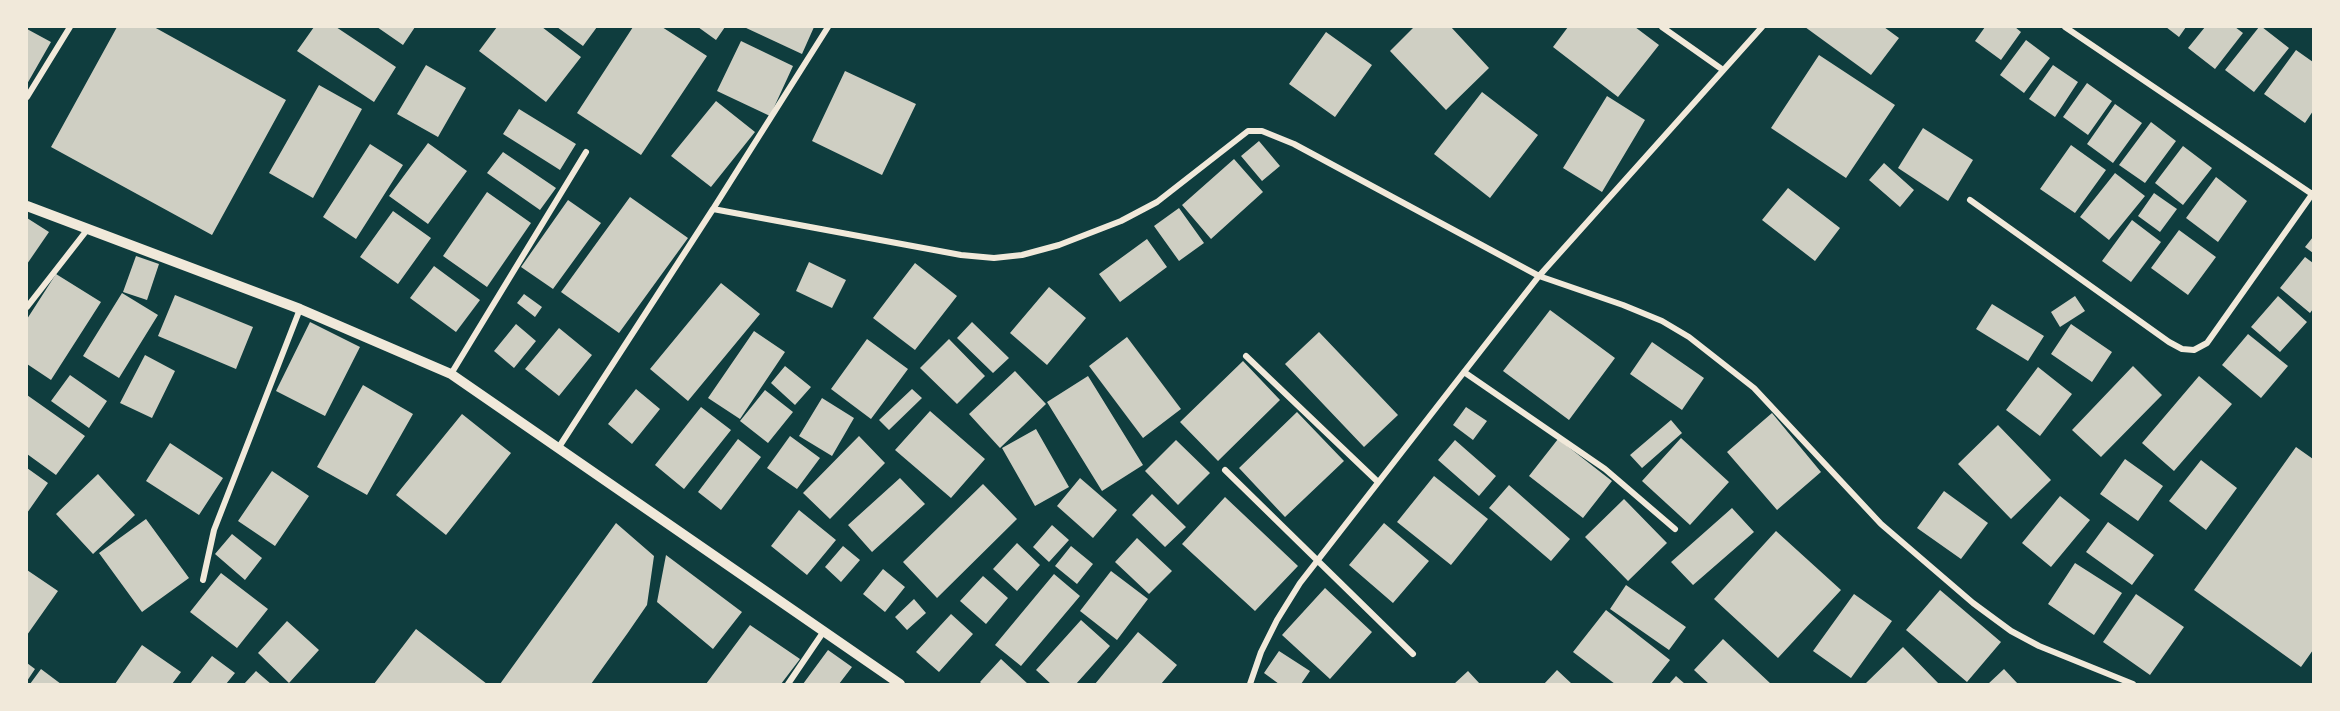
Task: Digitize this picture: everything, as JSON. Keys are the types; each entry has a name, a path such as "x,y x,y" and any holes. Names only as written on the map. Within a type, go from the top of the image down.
{"street":[{"path":"27,97 70,27"},
{"path":"560,447 828,27"},
{"path":"1662,27 1723,70"},
{"path":"1250,684 1261,652 1277,620 1300,583 1378,482 1539,276 1762,27"},
{"path":"1970,200 2169,342 2182,350 2194,350 2207,343 2313,193 2065,27"},
{"path":"713,209 961,255 994,258 1022,255 1059,245 1121,221 1156,202 1248,131 1262,130 1294,144 1539,276 1662,321 1689,337 1754,388 1881,524 1973,603 2011,631 2039,646 2133,684"},
{"path":"451,374 586,152"},
{"path":"27,206 300,309 451,374 560,447 900,684"},
{"path":"27,307 87,230"},
{"path":"203,580 214,530 300,309"},
{"path":"1246,356 1378,482"},
{"path":"1464,372 1605,469 1675,529"},
{"path":"1225,470 1413,654"},
{"path":"788,684 824,630"}],"building":[{"path":"117,27 154,27 286,100 212,235 51,147"},
{"path":"314,27 336,27 396,67 374,102 297,51"},
{"path":"377,27 415,27 403,45"},
{"path":"497,27 542,27 581,57 546,102 479,51"},
{"path":"557,27 597,27 583,46"},
{"path":"633,27 662,27 707,56 641,155 577,113"},
{"path":"698,27 725,27 716,40"},
{"path":"744,27 814,27 802,54"},
{"path":"1414,27 1451,27 1489,68 1446,110 1390,51"},
{"path":"1568,27 1635,27 1659,45 1618,97 1553,47"},
{"path":"1805,27 1884,27 1899,38 1871,75"},
{"path":"1985,27 2015,27 2021,32 2001,60 1975,41"},
{"path":"2166,27 2186,27 2179,37"},
{"path":"2205,27 2235,27 2243,33 2215,69 2188,48"},
{"path":"2259,27 2289,48 2254,92 2225,70"},
{"path":"27,29 51,42 27,84"},
{"path":"1326,32 1372,65 1335,117 1289,84"},
{"path":"2026,40 2050,58 2024,93 2000,75"},
{"path":"741,41 793,66 770,116 717,91"},
{"path":"2296,50 2313,62 2313,111 2305,123 2264,94"},
{"path":"1819,55 1895,105 1846,178 1771,128"},
{"path":"426,65 466,88 438,137 397,114"},
{"path":"2053,65 2078,82 2055,117 2029,99"},
{"path":"845,71 916,104 882,175 812,141"},
{"path":"2087,83 2112,101 2088,135 2063,117"},
{"path":"319,85 362,109 313,198 269,173"},
{"path":"1482,92 1538,135 1490,198 1434,154"},
{"path":"1607,96 1645,120 1602,192 1563,168"},
{"path":"716,101 755,132 711,187 671,156"},
{"path":"2115,104 2142,123 2113,163 2087,144"},
{"path":"519,109 576,144 560,170 503,134"},
{"path":"2151,122 2176,141 2145,183 2119,165"},
{"path":"1923,128 1973,160 1948,201 1898,168"},
{"path":"1259,141 1280,166 1262,181 1241,156"},
{"path":"428,143 467,171 428,224 389,196"},
{"path":"370,144 403,165 356,239 323,217"},
{"path":"2071,145 2106,170 2075,213 2040,189"},
{"path":"2183,146 2212,168 2183,205 2155,183"},
{"path":"503,152 556,188 540,210 487,173"},
{"path":"1234,159 1263,192 1211,239 1182,205"},
{"path":"1884,163 1914,190 1900,207 1869,180"},
{"path":"2115,173 2145,196 2109,240 2080,217"},
{"path":"2216,177 2247,201 2218,242 2186,218"},
{"path":"1788,188 1840,228 1815,261 1762,220"},
{"path":"487,192 531,223 487,287 443,256"},
{"path":"2154,193 2177,209 2160,232 2138,216"},
{"path":"630,197 688,238 619,333 561,292"},
{"path":"568,200 601,223 553,289 521,267"},
{"path":"1179,208 1204,243 1179,261 1154,226"},
{"path":"393,211 431,238 398,284 360,257"},
{"path":"27,218 49,232 27,264"},
{"path":"2132,220 2161,242 2131,282 2102,261"},
{"path":"2179,230 2216,257 2188,295 2151,268"},
{"path":"2313,237 2313,253 2305,247"},
{"path":"1147,239 1167,267 1120,302 1099,274"},
{"path":"136,256 159,264 147,300 123,292"},
{"path":"2305,257 2313,263 2313,309 2310,313 2280,288"},
{"path":"809,262 846,280 832,308 796,291"},
{"path":"915,263 957,296 915,350 873,318"},
{"path":"434,266 480,300 456,332 410,298"},
{"path":"56,274 101,302 51,380 27,364 27,319"},
{"path":"721,283 760,314 688,401 650,369"},
{"path":"1049,287 1086,318 1047,365 1010,333"},
{"path":"122,293 158,315 119,378 83,356"},
{"path":"524,294 542,307 535,317 517,303"},
{"path":"175,295 253,327 236,369 158,336"},
{"path":"2075,296 2085,311 2060,327 2051,312"},
{"path":"2278,296 2307,322 2280,352 2251,327"},
{"path":"1992,304 2044,336 2028,361 1976,329"},
{"path":"1550,310 1615,358 1569,420 1503,371"},
{"path":"310,322 360,347 325,416 276,391"},
{"path":"972,322 1009,358 993,373 957,338"},
{"path":"516,324 536,341 514,368 494,351"},
{"path":"2071,324 2112,352 2092,382 2051,354"},
{"path":"559,328 592,355 559,396 525,369"},
{"path":"754,331 785,352 740,419 708,398"},
{"path":"1319,332 1398,415 1364,447 1285,364"},
{"path":"2248,334 2288,366 2261,398 2222,365"},
{"path":"1127,337 1181,409 1143,438 1089,366"},
{"path":"867,339 908,369 871,419 831,389"},
{"path":"949,339 985,376 957,404 920,368"},
{"path":"1652,342 1704,378 1682,410 1630,374"},
{"path":"145,355 175,371 152,418 120,403"},
{"path":"1243,361 1280,400 1218,461 1180,422"},
{"path":"785,366 811,387 795,405 771,383"},
{"path":"2133,366 2162,395 2101,457 2072,430"},
{"path":"2038,367 2072,394 2040,436 2006,410"},
{"path":"1015,371 1046,404 1000,448 969,414"},
{"path":"70,375 107,401 89,428 51,401"},
{"path":"1088,376 1143,465 1102,491 1047,402"},
{"path":"2199,376 2232,404 2174,471 2142,443"},
{"path":"363,385 413,414 367,495 317,467"},
{"path":"636,389 660,409 632,444 608,424"},
{"path":"912,389 922,398 889,430 879,420"},
{"path":"765,390 793,412 768,443 740,421"},
{"path":"27,395 85,436 56,475 27,454"},
{"path":"822,398 854,418 832,456 799,436"},
{"path":"701,407 731,430 684,489 655,465"},
{"path":"1466,407 1487,421 1473,440 1453,425"},
{"path":"930,411 985,459 951,498 895,450"},
{"path":"1297,412 1344,461 1285,517 1239,468"},
{"path":"1772,413 1821,472 1777,510 1727,452"},
{"path":"462,414 511,453 446,535 396,495"},
{"path":"1671,420 1682,433 1642,468 1630,455"},
{"path":"1998,425 2051,480 2011,519 1958,464"},
{"path":"1036,429 1069,487 1035,506 1002,448"},
{"path":"790,436 820,458 797,489 767,468"},
{"path":"859,436 885,463 830,519 803,493"},
{"path":"1681,438 1729,482 1690,525 1642,481"},
{"path":"738,439 761,457 721,510 698,492"},
{"path":"1558,439 1612,481 1583,518 1529,476"},
{"path":"1176,440 1210,473 1178,505 1145,471"},
{"path":"1455,440 1496,476 1479,496 1438,460"},
{"path":"170,443 223,478 199,515 146,481"},
{"path":"2296,447 2313,459 2313,650 2301,667 2194,590"},
{"path":"2125,459 2163,486 2138,521 2100,494"},
{"path":"2201,460 2237,488 2206,530 2169,501"},
{"path":"27,468 48,483 27,513"},
{"path":"272,471 309,496 275,546 238,521"},
{"path":"98,474 135,515 93,554 56,514"},
{"path":"1434,476 1488,519 1451,565 1397,522"},
{"path":"900,478 925,504 872,552 848,525"},
{"path":"1080,478 1117,510 1093,538 1057,506"},
{"path":"983,484 1017,519 937,598 903,562"},
{"path":"1509,485 1570,539 1551,561 1489,508"},
{"path":"1944,491 1988,523 1961,559 1917,528"},
{"path":"1152,494 1186,527 1165,547 1132,515"},
{"path":"2060,496 2090,520 2051,567 2022,543"},
{"path":"1225,497 1298,566 1255,611 1182,544"},
{"path":"1624,499 1667,543 1628,581 1585,537"},
{"path":"1732,508 1754,532 1693,585 1671,562"},
{"path":"799,510 836,540 807,575 771,546"},
{"path":"146,519 189,578 142,612 99,553"},
{"path":"2108,522 2154,555 2132,585 2086,552"},
{"path":"616,523 654,556 647,605 591,684 500,684"},
{"path":"1384,523 1429,561 1393,603 1349,565"},
{"path":"1052,525 1069,540 1049,562 1033,547"},
{"path":"1776,531 1841,590 1778,658 1714,599"},
{"path":"232,534 262,558 245,580 215,554"},
{"path":"1137,538 1172,571 1149,594 1115,562"},
{"path":"1017,543 1040,565 1017,591 993,569"},
{"path":"843,546 860,560 841,582 825,567"},
{"path":"1071,546 1093,564 1077,584 1055,566"},
{"path":"666,555 742,612 713,649 657,602"},
{"path":"2075,563 2122,593 2094,635 2048,604"},
{"path":"883,569 905,587 885,612 863,594"},
{"path":"27,570 58,591 27,635"},
{"path":"1111,571 1148,599 1117,640 1080,611"},
{"path":"221,573 268,609 237,648 190,612"},
{"path":"1054,574 1080,596 1021,666 995,645"},
{"path":"983,576 1008,598 986,624 960,601"},
{"path":"1626,585 1686,627 1669,650 1610,609"},
{"path":"1325,588 1372,632 1330,679 1282,635"},
{"path":"1940,590 2001,642 1967,682 1906,630"},
{"path":"1854,594 1892,621 1851,678 1813,651"},
{"path":"2136,594 2184,627 2150,675 2103,642"},
{"path":"914,599 926,613 907,630 895,617"},
{"path":"1606,610 1670,660 1651,684 1615,684 1573,652"},
{"path":"951,614 973,634 939,672 916,652"},
{"path":"1081,620 1110,646 1076,684 1051,684 1036,670"},
{"path":"287,621 319,650 289,683 258,653"},
{"path":"750,625 800,659 781,684 706,684"},
{"path":"416,629 487,684 374,684"},
{"path":"1138,632 1177,665 1161,684 1095,684"},
{"path":"1723,639 1771,684 1709,684 1694,670"},
{"path":"142,645 181,672 172,684 115,684"},
{"path":"1903,647 1939,684 1865,684"},
{"path":"828,650 852,667 839,684 803,684"},
{"path":"1279,651 1310,671 1301,684 1279,684 1264,673"},
{"path":"212,656 235,673 226,684 190,684"},
{"path":"1001,659 1028,684 982,684 980,682"},
{"path":"27,663 35,669 27,681"},
{"path":"41,669 61,684 30,684"},
{"path":"2004,669 2018,684 1988,684"},
{"path":"1557,670 1572,684 1544,684"},
{"path":"256,671 271,684 244,684"},
{"path":"1468,671 1480,684 1454,684"},
{"path":"1676,676 1685,684 1669,684"}]}
